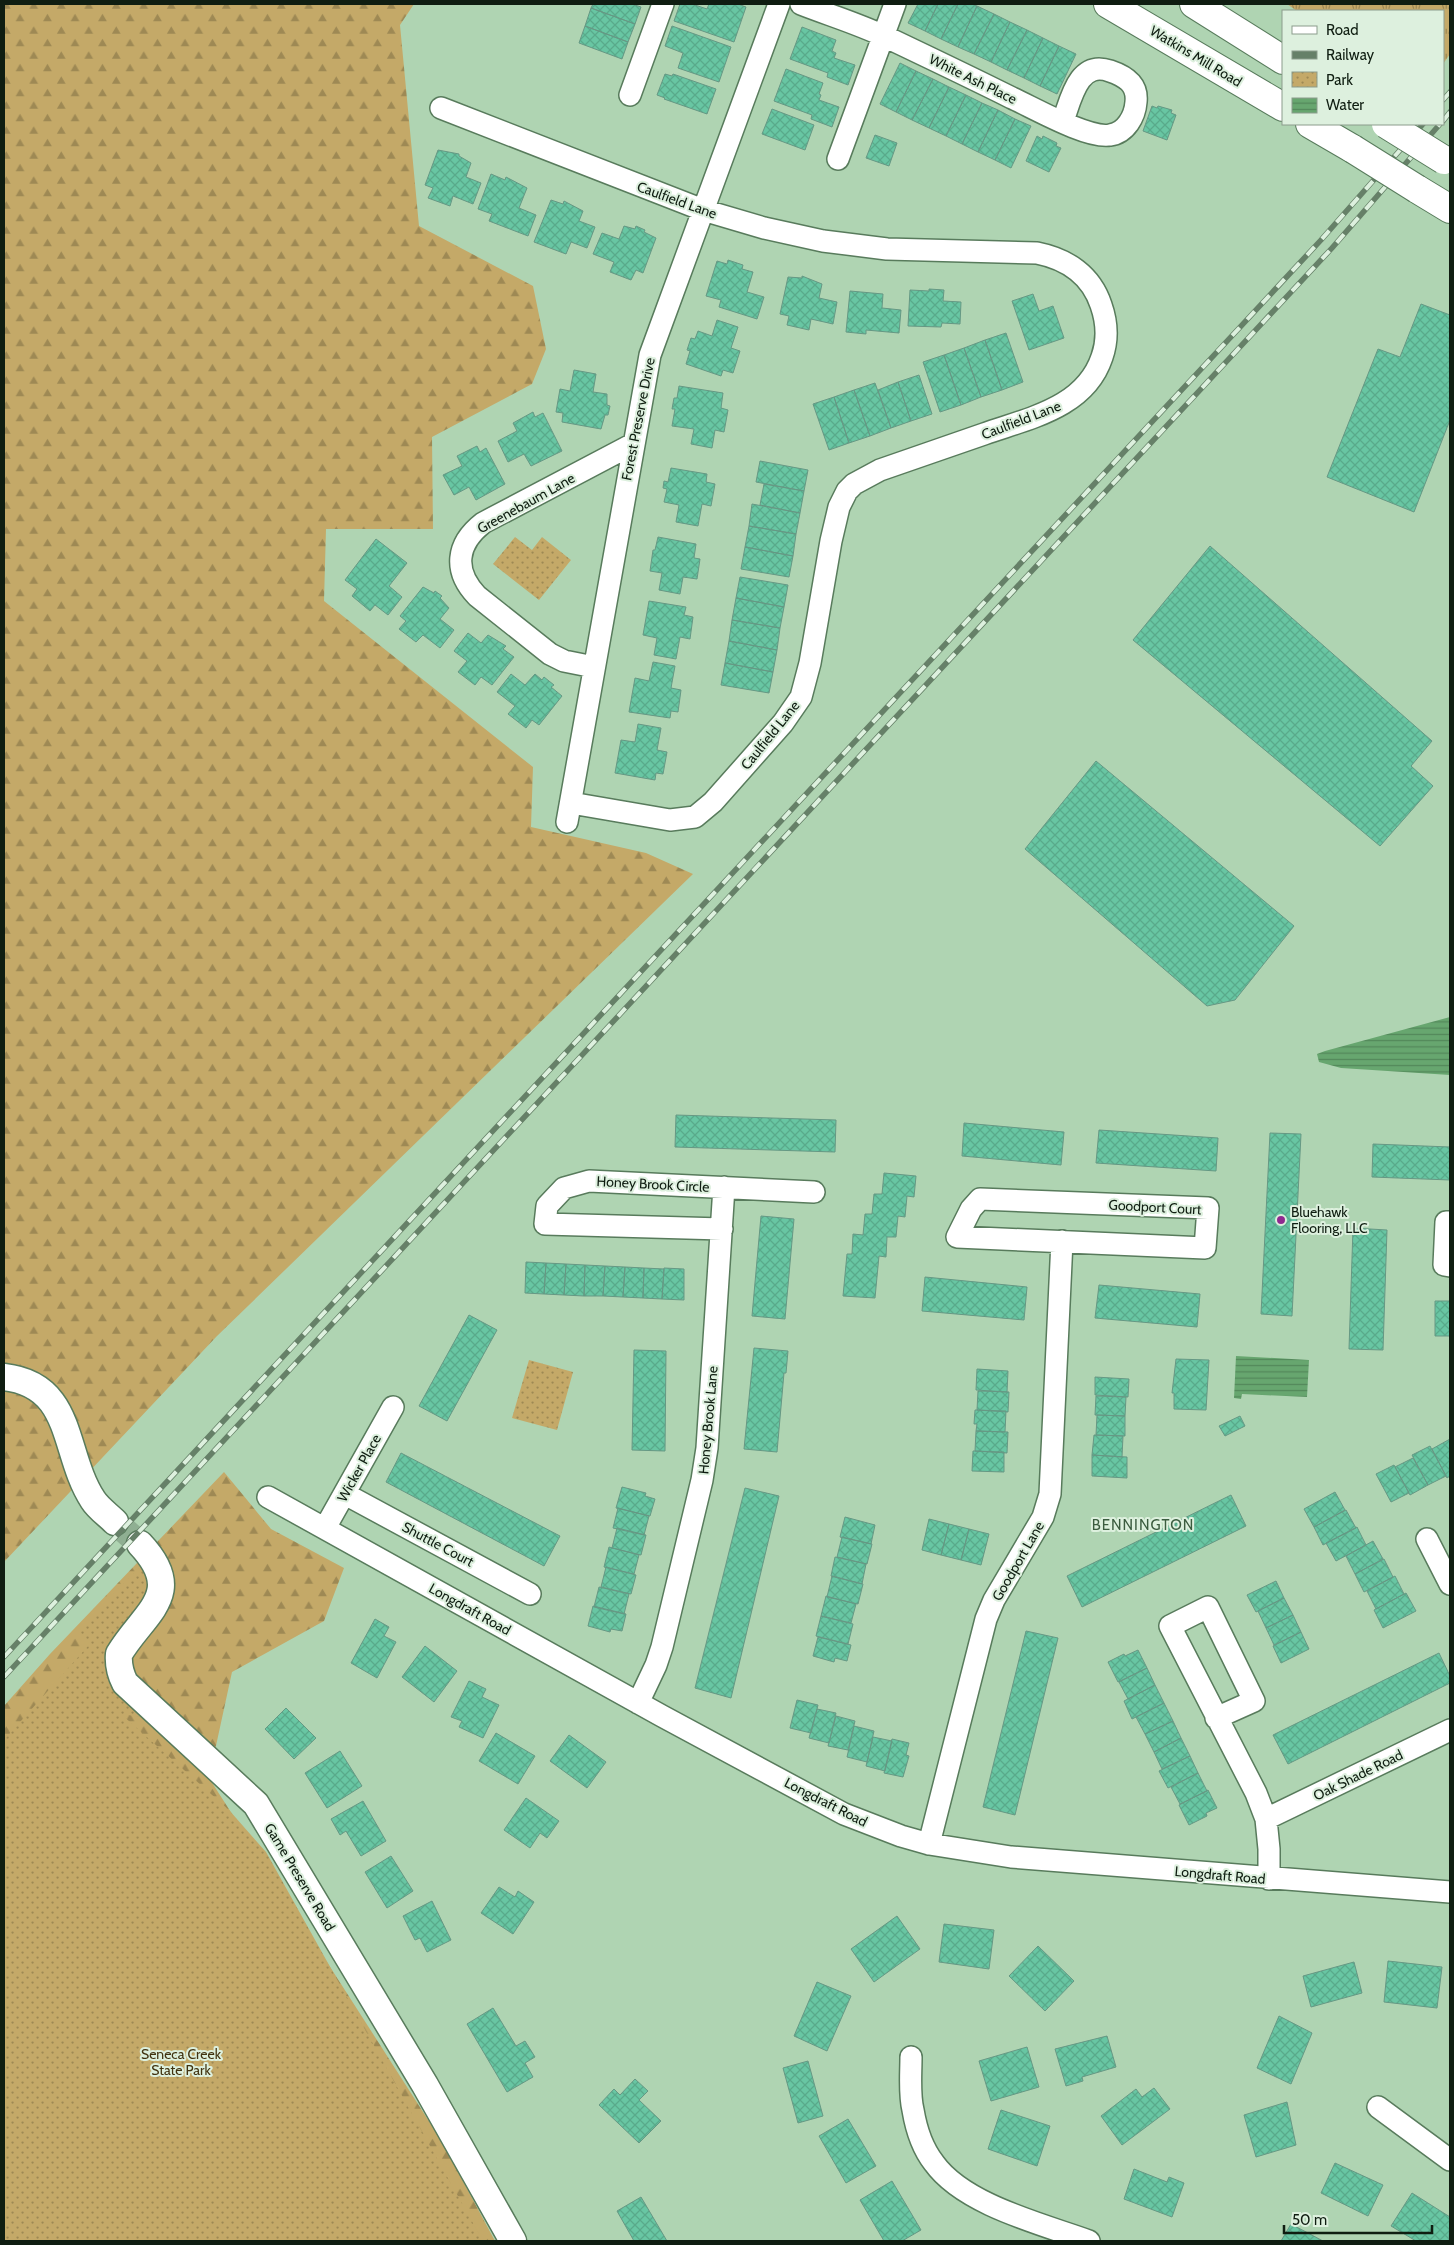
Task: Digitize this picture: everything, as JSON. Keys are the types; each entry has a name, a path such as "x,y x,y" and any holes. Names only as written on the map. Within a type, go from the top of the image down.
{"main road":[{"name":"Watkins Mill Road","path":"1108,4 1282,106"},
{"path":"1194,4 1282,59"},
{"path":"1312,125 1450,210"},
{"path":"1388,125 1447,161"}],"street":[{"path":"630,95 663,4"},
{"name":"Forest Preserve Drive","path":"569,812 650,355 779,4"},
{"name":"White Ash Place","path":"801,4 883,36 1063,121"},
{"path":"838,160 895,4"},
{"name":"Caulfield Lane","path":"442,108 703,210 794,235 855,246 931,252 1038,253 1052,256 1067,262 1091,284 1104,314 1106,327 1104,349 1096,373 1090,382 1063,405 880,470 862,478 847,491 836,518 810,663 801,697 787,719 705,810 695,817 683,820 569,812"},
{"name":"Greenebaum Lane","path":"594,667 564,661 550,654 477,596 469,587 460,570 462,551 470,535 483,523 633,444"},
{"name":"Honey Brook Circle","path":"722,1229 545,1224 547,1206 564,1188 589,1181 814,1192"},
{"name":"Honey Brook Lane","path":"638,1703 656,1665 662,1647 702,1480 707,1448 724,1187"},
{"name":"Goodport Court","path":"980,1199 1208,1208 1205,1248 1062,1241 957,1237 971,1208 980,1199"},
{"path":"1450,1222 1446,1222 1444,1265 1450,1266"},
{"name":"Goodport Lane","path":"930,1844 986,1619 994,1600 1043,1517 1050,1494 1062,1241"},
{"path":"4,1377 18,1378 47,1395 57,1409 84,1484 93,1501 114,1522"},
{"name":"Wicker Place","path":"325,1528 394,1407"},
{"name":"Shuttle Court","path":"345,1494 530,1594"},
{"name":"Longdraft Road","path":"268,1497 638,1703 844,1814 901,1836 930,1844 1012,1857 1450,1892"},
{"path":"1426,1539 1450,1584"},
{"name":"Game Preserve Road","path":"140,1544 150,1555 157,1567 161,1584 160,1595 156,1605 119,1654 118,1664 125,1683 256,1804 425,2085 513,2241"},
{"path":"1216,1718 1254,1700 1208,1607 1170,1626 1216,1718 1256,1793 1266,1819 1269,1879"},
{"name":"Oak Shade Road","path":"1266,1819 1450,1730"},
{"path":"911,2057 913,2110 924,2146 934,2165 963,2191 992,2206 1089,2241"},
{"path":"1378,2107 1450,2160"}],"green space":[{"path":"4,4 414,4 400,25 419,226 533,286 546,349 532,384 432,437 433,529 326,529 324,601 533,767 531,827 646,853 693,874 217,1336 4,1562"},
{"path":"1287,4 1450,4 1450,54 1444,63 1444,10 1296,10"},
{"path":"515,537 532,550 542,537 571,560 539,600 493,564"},
{"path":"529,1360 573,1372 557,1430 512,1418"},
{"name":"Seneca Creek State Park","path":"224,1472 271,1529 344,1568 324,1621 232,1672 209,1778 441,2140 495,2241 4,2241 4,1706 50,1654"},
{"name":"Seneca Creek State Park","path":"141,1566 149,1588 117,1661 172,1721 121,1714 229,1810 266,1852 483,2241 4,2241 4,1740 88,1646 76,1632"}],"water":[{"path":"1450,1017 1450,1075 1341,1068 1319,1062 1317,1054 1325,1051"},
{"path":"1236,1356 1309,1360 1307,1397 1242,1394 1241,1399 1234,1398"}],"building":[{"path":"593,4 632,4 641,7 635,24 591,8"},
{"path":"680,4 692,4 707,9 709,4 738,4 746,7 734,42 674,21"},
{"path":"918,4 938,4 925,31 908,23"},
{"path":"938,4 958,4 941,39 925,31"},
{"path":"958,4 977,6 958,47 941,39"},
{"path":"977,6 994,14 974,54 958,47"},
{"path":"591,8 635,24 628,42 585,26"},
{"path":"994,14 1010,22 991,62 974,54"},
{"path":"1010,22 1027,30 1007,70 991,62"},
{"path":"585,26 628,42 622,59 579,43"},
{"path":"672,26 731,47 719,82 678,68 683,53 665,46"},
{"path":"802,27 836,40 832,51 836,53 834,58 855,65 848,85 827,77 828,73 790,59"},
{"path":"1027,30 1043,38 1024,78 1007,70"},
{"path":"1043,38 1059,46 1040,86 1024,78"},
{"path":"1059,46 1076,54 1057,94 1040,86"},
{"path":"900,63 916,71 896,112 880,104"},
{"path":"786,69 823,83 819,100 839,107 832,127 811,119 812,115 774,101"},
{"path":"916,71 933,79 912,120 896,112"},
{"path":"665,74 672,76 673,74 716,89 707,114 657,95"},
{"path":"933,79 949,87 929,128 912,120"},
{"path":"949,87 966,95 946,136 929,128"},
{"path":"966,95 982,103 962,144 946,136"},
{"path":"982,103 998,110 978,152 962,144"},
{"path":"1152,106 1172,110 1171,113 1176,115 1167,140 1143,131"},
{"path":"772,109 814,125 805,150 762,134"},
{"path":"998,110 1015,119 995,160 978,152"},
{"path":"1015,119 1031,126 1011,168 995,160"},
{"path":"875,135 897,143 889,166 866,158"},
{"path":"1037,136 1042,139 1043,136 1057,143 1056,146 1061,148 1049,172 1026,161"},
{"path":"438,150 459,154 459,156 471,163 466,177 481,183 473,204 453,196 450,206 428,198 433,188 425,185"},
{"path":"491,174 505,180 506,177 527,188 519,208 536,215 528,236 489,221 492,214 478,209"},
{"path":"551,200 563,204 564,201 583,211 579,221 595,227 587,248 571,242 566,254 534,242"},
{"path":"624,226 635,229 636,226 656,238 643,273 636,270 631,280 610,272 614,262 593,254 602,233 619,239"},
{"path":"728,260 743,265 742,269 753,272 747,292 764,297 757,319 719,307 721,300 706,296 717,261 727,264"},
{"path":"802,276 822,284 819,298 837,302 833,324 811,319 809,330 787,325 789,316 780,314 788,277 802,278"},
{"path":"929,289 944,290 943,301 961,302 960,324 942,323 941,327 908,326 910,290 929,291"},
{"path":"850,291 883,294 882,308 901,310 899,333 866,330 866,334 846,332"},
{"path":"1033,294 1039,311 1053,306 1064,338 1029,350 1012,301"},
{"path":"1421,304 1450,315 1450,420 1414,512 1327,477 1378,349 1400,357"},
{"path":"717,320 738,327 731,348 740,351 733,373 723,370 721,376 686,364 690,351 687,350 691,338 695,339 698,331 712,336"},
{"path":"1006,333 1023,382 1002,390 985,340"},
{"path":"985,340 1002,390 981,397 964,348"},
{"path":"964,348 981,397 961,405 944,355"},
{"path":"944,355 961,405 940,412 923,362"},
{"path":"574,370 596,374 593,392 607,394 607,405 610,406 601,429 562,422 563,413 556,412 560,389 570,391"},
{"path":"919,375 932,414 911,421 898,382"},
{"path":"898,382 911,421 891,428 878,390"},
{"path":"875,383 891,428 870,436 854,390"},
{"path":"679,386 723,393 721,408 728,410 724,432 715,430 712,448 691,444 694,429 672,426 675,409 672,409 674,398 677,398"},
{"path":"854,390 870,436 849,443 834,397"},
{"path":"834,397 849,443 829,450 813,404"},
{"path":"533,412 535,417 543,413 562,451 531,466 524,454 508,462 498,441 517,431 513,423"},
{"path":"477,446 480,452 486,448 505,484 476,500 469,487 454,495 443,475 462,466 457,456"},
{"path":"760,461 808,470 804,491 756,482"},
{"path":"671,468 707,474 706,482 715,484 711,506 702,504 698,526 676,522 679,505 664,502 667,489 663,488 664,481 668,482"},
{"path":"764,484 804,491 800,513 760,505"},
{"path":"752,504 800,513 796,534 749,526"},
{"path":"749,526 796,534 793,556 745,547"},
{"path":"658,537 696,544 694,558 700,559 697,579 683,577 680,594 659,590 662,573 650,571 653,550 655,550"},
{"path":"376,539 407,563 389,586 402,597 388,615 375,605 370,611 352,596 357,589 345,580"},
{"path":"1210,546 1432,741 1411,766 1433,786 1380,846 1133,640"},
{"path":"745,547 793,556 789,577 741,569"},
{"path":"740,577 788,585 784,607 736,598"},
{"path":"423,587 434,593 435,591 442,596 440,598 449,608 440,619 454,630 440,648 423,635 416,642 399,629 406,621 400,616"},
{"path":"736,598 784,607 780,628 732,620"},
{"path":"649,601 686,607 684,615 693,617 690,639 680,637 676,659 654,655 657,638 643,635"},
{"path":"732,620 780,628 777,650 729,641"},
{"path":"468,633 481,643 488,635 506,646 503,649 514,657 492,685 481,677 475,685 458,672 467,661 454,651"},
{"path":"729,641 777,650 773,672 725,663"},
{"path":"653,662 675,666 671,688 681,690 678,712 671,711 670,718 629,712 635,678 649,681"},
{"path":"725,663 773,672 769,693 721,685"},
{"path":"511,674 525,685 535,674 542,680 544,677 554,685 551,687 562,696 539,725 532,720 526,728 508,714 515,706 497,692"},
{"path":"638,724 661,728 657,750 667,752 663,774 656,773 655,780 615,773 621,740 635,742"},
{"path":"1096,761 1294,926 1235,1000 1207,1006 1025,849"},
{"path":"676,1115 836,1120 835,1152 675,1147"},
{"path":"964,1123 1064,1132 1061,1165 962,1156"},
{"path":"1099,1130 1218,1138 1216,1171 1096,1163"},
{"path":"1270,1133 1301,1134 1292,1316 1261,1314"},
{"path":"1373,1144 1450,1147 1450,1180 1372,1177"},
{"path":"884,1173 916,1176 914,1197 907,1196 905,1217 898,1216 896,1237 887,1237 886,1257 879,1256 875,1298 843,1296 847,1254 852,1254 853,1234 863,1235 865,1214 872,1214 874,1194 882,1194"},
{"path":"761,1216 794,1219 785,1319 752,1316"},
{"path":"1353,1228 1387,1230 1383,1350 1349,1349"},
{"path":"526,1262 546,1263 544,1294 525,1293"},
{"path":"546,1263 566,1264 564,1295 544,1294"},
{"path":"566,1264 585,1265 584,1296 564,1295"},
{"path":"585,1265 605,1266 603,1296 584,1296"},
{"path":"605,1266 625,1267 623,1297 603,1296"},
{"path":"625,1267 644,1268 643,1298 623,1297"},
{"path":"644,1268 664,1269 662,1299 643,1298"},
{"path":"664,1268 684,1269 684,1300 662,1299"},
{"path":"925,1277 1027,1287 1024,1320 922,1311"},
{"path":"1099,1285 1200,1294 1197,1327 1095,1318"},
{"path":"1435,1301 1450,1301 1450,1336 1435,1336"},
{"path":"469,1315 497,1330 447,1421 419,1406"},
{"path":"754,1348 788,1351 786,1373 784,1373 777,1452 744,1449"},
{"path":"634,1350 666,1351 665,1451 632,1450"},
{"path":"1176,1359 1209,1360 1206,1410 1174,1409 1174,1393 1172,1393"},
{"path":"977,1369 1008,1371 1007,1392 976,1390"},
{"path":"1095,1377 1129,1379 1128,1397 1095,1395"},
{"path":"978,1391 1009,1392 1008,1412 977,1410"},
{"path":"1096,1396 1126,1397 1125,1416 1095,1415"},
{"path":"975,1410 1006,1411 1005,1432 976,1431 977,1424 974,1424"},
{"path":"1097,1415 1125,1416 1125,1436 1096,1435"},
{"path":"1240,1416 1245,1426 1225,1436 1219,1426"},
{"path":"976,1431 1008,1432 1007,1453 975,1451"},
{"path":"1094,1435 1123,1436 1122,1457 1092,1455"},
{"path":"1450,1439 1450,1476 1447,1478 1432,1449"},
{"path":"1430,1446 1446,1476 1428,1485 1412,1455"},
{"path":"973,1451 1004,1452 1004,1472 972,1471"},
{"path":"401,1453 560,1536 544,1566 386,1482"},
{"path":"1092,1455 1127,1457 1127,1478 1092,1476"},
{"path":"1413,1458 1428,1485 1410,1495 1395,1467"},
{"path":"1394,1465 1409,1493 1391,1502 1376,1474"},
{"path":"622,1487 646,1493 645,1496 655,1499 650,1516 616,1508"},
{"path":"745,1488 779,1496 731,1698 695,1688"},
{"path":"1335,1492 1345,1510 1314,1527 1304,1509"},
{"path":"1231,1495 1246,1526 1082,1607 1067,1576"},
{"path":"618,1508 649,1516 644,1535 613,1528"},
{"path":"1346,1510 1356,1528 1323,1545 1314,1527"},
{"path":"845,1517 875,1525 871,1544 840,1537"},
{"path":"929,1519 949,1524 941,1555 922,1550"},
{"path":"949,1524 969,1529 961,1560 941,1555"},
{"path":"1357,1527 1366,1545 1336,1561 1326,1543"},
{"path":"617,1528 646,1535 641,1555 612,1548"},
{"path":"969,1529 989,1534 981,1565 961,1560"},
{"path":"842,1537 872,1544 867,1564 837,1557"},
{"path":"1373,1541 1383,1559 1355,1574 1346,1556"},
{"path":"609,1547 639,1555 634,1574 604,1567"},
{"path":"835,1557 866,1564 862,1584 831,1576"},
{"path":"1384,1559 1393,1577 1364,1592 1355,1574"},
{"path":"606,1567 636,1575 631,1594 601,1587"},
{"path":"832,1576 863,1584 858,1604 827,1597"},
{"path":"1395,1576 1404,1594 1376,1609 1367,1591"},
{"path":"1276,1581 1284,1598 1256,1612 1247,1595"},
{"path":"599,1587 629,1594 624,1614 594,1607"},
{"path":"1406,1593 1416,1611 1383,1628 1374,1610"},
{"path":"826,1596 856,1604 851,1623 821,1616"},
{"path":"1284,1598 1293,1615 1266,1628 1258,1611"},
{"path":"593,1606 626,1614 622,1631 611,1629 610,1632 588,1626"},
{"path":"1293,1615 1301,1632 1274,1645 1266,1628"},
{"path":"821,1616 853,1624 848,1644 816,1636"},
{"path":"375,1619 389,1627 384,1636 396,1642 377,1678 351,1663"},
{"path":"1026,1631 1058,1638 1015,1815 983,1807"},
{"path":"1301,1632 1309,1649 1281,1663 1273,1646"},
{"path":"818,1637 851,1645 847,1661 835,1658 834,1662 813,1656"},
{"path":"425,1646 457,1671 434,1702 402,1677"},
{"path":"1138,1650 1147,1668 1118,1682 1108,1662"},
{"path":"1439,1653 1450,1676 1450,1683 1288,1764 1273,1735"},
{"path":"1147,1668 1155,1685 1128,1699 1119,1682"},
{"path":"469,1681 486,1689 482,1697 499,1705 483,1738 459,1727 462,1721 451,1717"},
{"path":"1155,1685 1164,1703 1132,1719 1124,1701"},
{"path":"797,1700 818,1705 811,1733 790,1728"},
{"path":"1164,1703 1173,1721 1145,1734 1136,1717"},
{"path":"286,1708 316,1738 294,1759 265,1729"},
{"path":"817,1709 836,1713 829,1743 809,1738"},
{"path":"836,1716 855,1721 848,1750 828,1746"},
{"path":"1173,1721 1181,1738 1154,1752 1145,1734"},
{"path":"854,1726 874,1731 867,1762 847,1757"},
{"path":"496,1733 535,1756 518,1784 479,1761"},
{"path":"569,1735 606,1762 587,1788 550,1761"},
{"path":"873,1737 892,1741 885,1771 866,1766"},
{"path":"1181,1738 1190,1756 1162,1769 1154,1752"},
{"path":"892,1739 909,1743 906,1755 909,1756 903,1777 884,1773"},
{"path":"340,1751 362,1786 327,1808 305,1773"},
{"path":"1190,1756 1198,1773 1168,1788 1159,1771"},
{"path":"1198,1773 1207,1791 1180,1804 1171,1787"},
{"path":"1208,1790 1217,1808 1206,1813 1207,1816 1189,1825 1179,1805"},
{"path":"526,1798 559,1821 547,1838 540,1833 530,1848 504,1830"},
{"path":"363,1801 386,1841 361,1856 346,1831 340,1835 331,1819"},
{"path":"391,1856 413,1891 387,1908 365,1872"},
{"path":"499,1887 515,1897 518,1891 534,1902 513,1934 481,1913"},
{"path":"432,1901 451,1940 427,1952 420,1938 415,1940 403,1916"},
{"path":"897,1916 920,1949 874,1982 851,1949"},
{"path":"944,1924 994,1930 989,1969 939,1962"},
{"path":"1038,1946 1074,1981 1045,2011 1009,1976"},
{"path":"1388,1961 1442,1967 1437,2008 1384,2002"},
{"path":"1354,1962 1362,1993 1311,2007 1303,1976"},
{"path":"817,1982 851,1996 827,2051 794,2036"},
{"path":"493,2008 516,2046 525,2041 535,2057 525,2063 533,2077 507,2092 467,2024"},
{"path":"1279,2016 1312,2033 1291,2084 1257,2068"},
{"path":"1107,2036 1116,2067 1082,2077 1083,2081 1066,2086 1055,2049"},
{"path":"1027,2047 1039,2087 991,2101 979,2061"},
{"path":"808,2061 823,2116 798,2123 783,2068"},
{"path":"635,2079 648,2091 639,2100 661,2121 639,2143 599,2105 614,2089 620,2095"},
{"path":"1154,2088 1170,2109 1122,2145 1101,2116 1136,2089 1142,2097"},
{"path":"1287,2102 1296,2145 1256,2157 1244,2115"},
{"path":"1001,2110 1050,2126 1037,2166 988,2149"},
{"path":"848,2119 876,2166 846,2183 819,2136"},
{"path":"1335,2163 1383,2185 1368,2216 1321,2193"},
{"path":"1134,2169 1167,2182 1169,2177 1184,2183 1172,2217 1124,2199"},
{"path":"892,2181 921,2230 902,2241 884,2241 860,2200"},
{"path":"1412,2193 1450,2217 1449,2241 1416,2241 1391,2226"},
{"path":"641,2197 667,2241 634,2241 617,2211"},
{"path":"1291,2224 1323,2241 1281,2241"}],"tunnel":[{"path":"115,1522 140,1544"}],"railway":[{"path":"1444,99 1450,92"},
{"path":"1444,120 1450,112"},
{"path":"4,1657 1321,240 1422,125"},
{"path":"4,1677 1332,248 1439,125"}],"place":[{"name":"Bluehawk Flooring, LLC","path":"1281,1220"}],"district":[{"name":"BENNINGTON","path":"1143,1525"}]}
